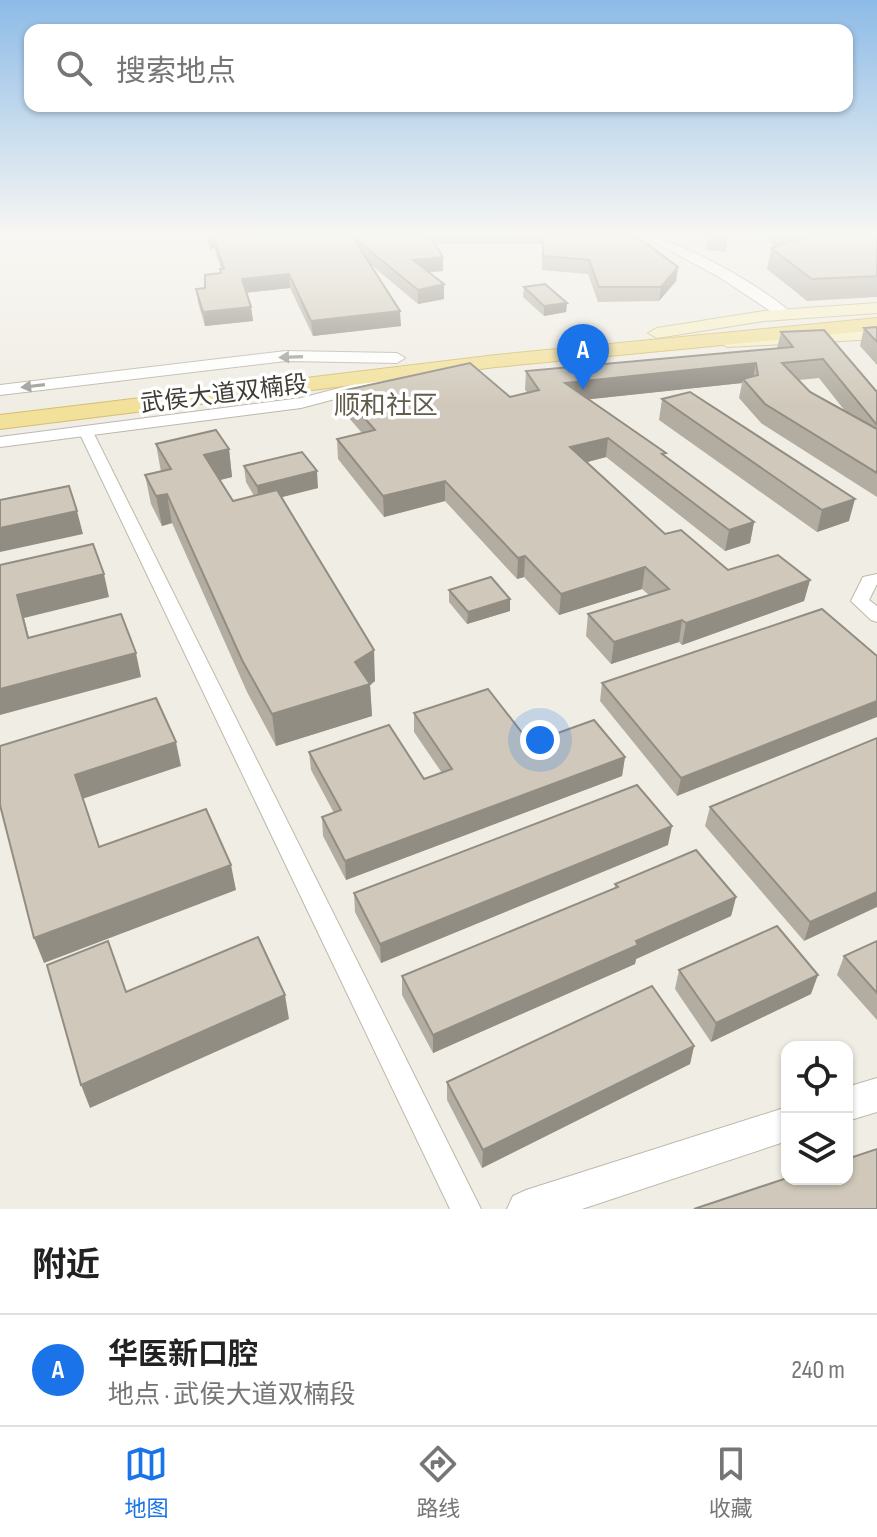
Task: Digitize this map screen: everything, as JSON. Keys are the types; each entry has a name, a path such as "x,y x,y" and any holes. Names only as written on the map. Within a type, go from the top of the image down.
{"main road":[{"path":"782,323 877,308"},
{"name":"武侯大道双楠段","path":"0,422 419,372 782,323 877,316"},
{"name":"武侯大道双楠段","path":"782,323 877,324"},
{"path":"654,339 877,334"},
{"name":"武侯大道双楠段","path":"0,409 397,358 654,339"}],"street":[{"path":"746,292 782,323"},
{"path":"0,390 286,356 397,358"},
{"path":"0,442 301,403 419,372"},
{"path":"85,430 466,1209"},
{"path":"877,579 869,581 860,601 877,616"},
{"path":"853,1102 877,1095"},
{"path":"526,1209 781,1126"}],"building":[{"path":"197,292 246,292 251,307 203,312"},
{"path":"298,292 388,292 400,311 311,321"},
{"path":"530,292 555,292 567,303 544,306"},
{"path":"877,327 877,342 864,328"},
{"path":"824,330 877,392 877,425 823,359 782,363 810,392 877,429 877,473 765,404 743,379 758,375 756,363 565,383 666,453 662,454 754,522 729,530 608,438 570,447 665,534 681,530 728,570 778,555 810,580 686,623 682,620 614,642 588,614 669,589 645,567 561,594 525,556 518,558 445,481 383,496 337,439 375,430 341,391 470,363 510,397 539,390 526,371 793,347 781,332"},
{"path":"690,392 855,499 822,510 662,399"},
{"path":"216,430 229,449 204,455 233,501 277,490 374,650 355,662 370,684 272,714 242,660 167,494 156,496 145,475 171,469 156,444"},
{"path":"302,452 317,471 257,486 244,466"},
{"path":"69,486 77,511 0,528 0,500"},
{"path":"93,544 104,574 17,595 28,638 121,614 136,653 0,689 0,565"},
{"path":"491,577 510,599 468,612 449,590"},
{"path":"822,609 877,656 877,701 681,778 602,683"},
{"path":"488,689 530,743 594,720 625,757 345,861 322,817 341,810 309,752 389,725 424,779 452,769 414,713"},
{"path":"156,698 176,742 75,775 99,847 206,809 231,865 34,938 0,805 0,746"},
{"path":"877,738 877,892 810,922 710,807"},
{"path":"637,785 672,826 380,944 354,893"},
{"path":"696,850 736,897 636,941 638,945 433,1035 402,976 618,887 615,884"},
{"path":"777,926 818,975 716,1023 679,970"},
{"path":"258,937 285,995 81,1085 47,965 108,941 126,992"},
{"path":"877,941 877,993 844,956"},
{"path":"652,986 694,1046 483,1150 447,1082"},
{"path":"877,1149 877,1209 694,1209 781,1180 781,1185 853,1185 853,1157"}],"place":[{"name":"华医新口腔","path":"583,390"}],"district":[{"name":"顺和社区","path":"386,406"}]}
